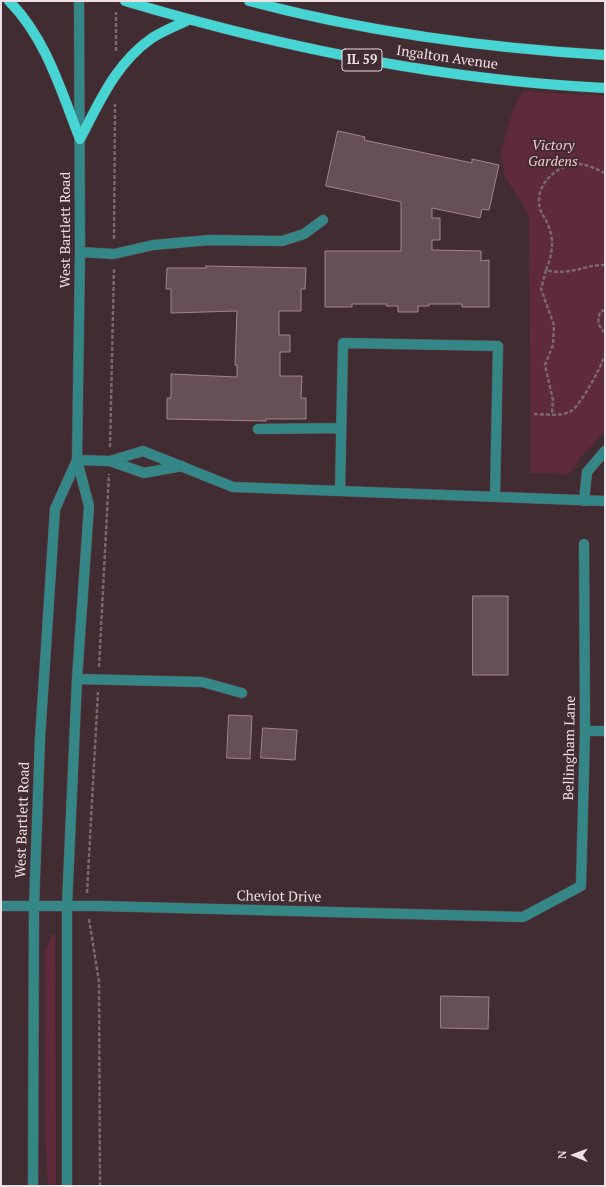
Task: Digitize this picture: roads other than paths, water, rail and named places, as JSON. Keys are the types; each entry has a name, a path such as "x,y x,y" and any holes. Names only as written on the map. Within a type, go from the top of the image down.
{"main road":[{"path":"9,1 24,16 42,46 80,139"},
{"name":"Ingalton Avenue","path":"124,1 188,20 333,55 426,71 497,80 605,88"},
{"name":"Ingalton Avenue","path":"249,1 356,25 418,36 525,48 605,54"},
{"path":"80,139 116,73 131,55 153,38 188,20"}],"street":[{"name":"West Bartlett Road","path":"67,1186 67,906 77,679 89,506 77,460 80,252 79,1"},
{"path":"80,252 114,254 153,245 210,240 282,241 304,234 323,220"},
{"path":"340,491 343,343 498,346 495,497"},
{"path":"258,429 341,428"},
{"path":"110,461 143,450 234,487 605,501"},
{"path":"584,501 587,472 605,451"},
{"name":"West Bartlett Road","path":"33,1186 34,906 40,739 55,509 77,460"},
{"path":"77,460 110,461 144,473 184,466"},
{"name":"Bellingham Lane","path":"523,916 581,886 585,730 584,544"},
{"path":"77,679 202,682 242,692"},
{"path":"585,730 605,731"},
{"name":"Cheviot Drive","path":"1,906 86,906 523,916"}],"park label":[{"name":"Victory Gardens","path":"553,154"}]}
